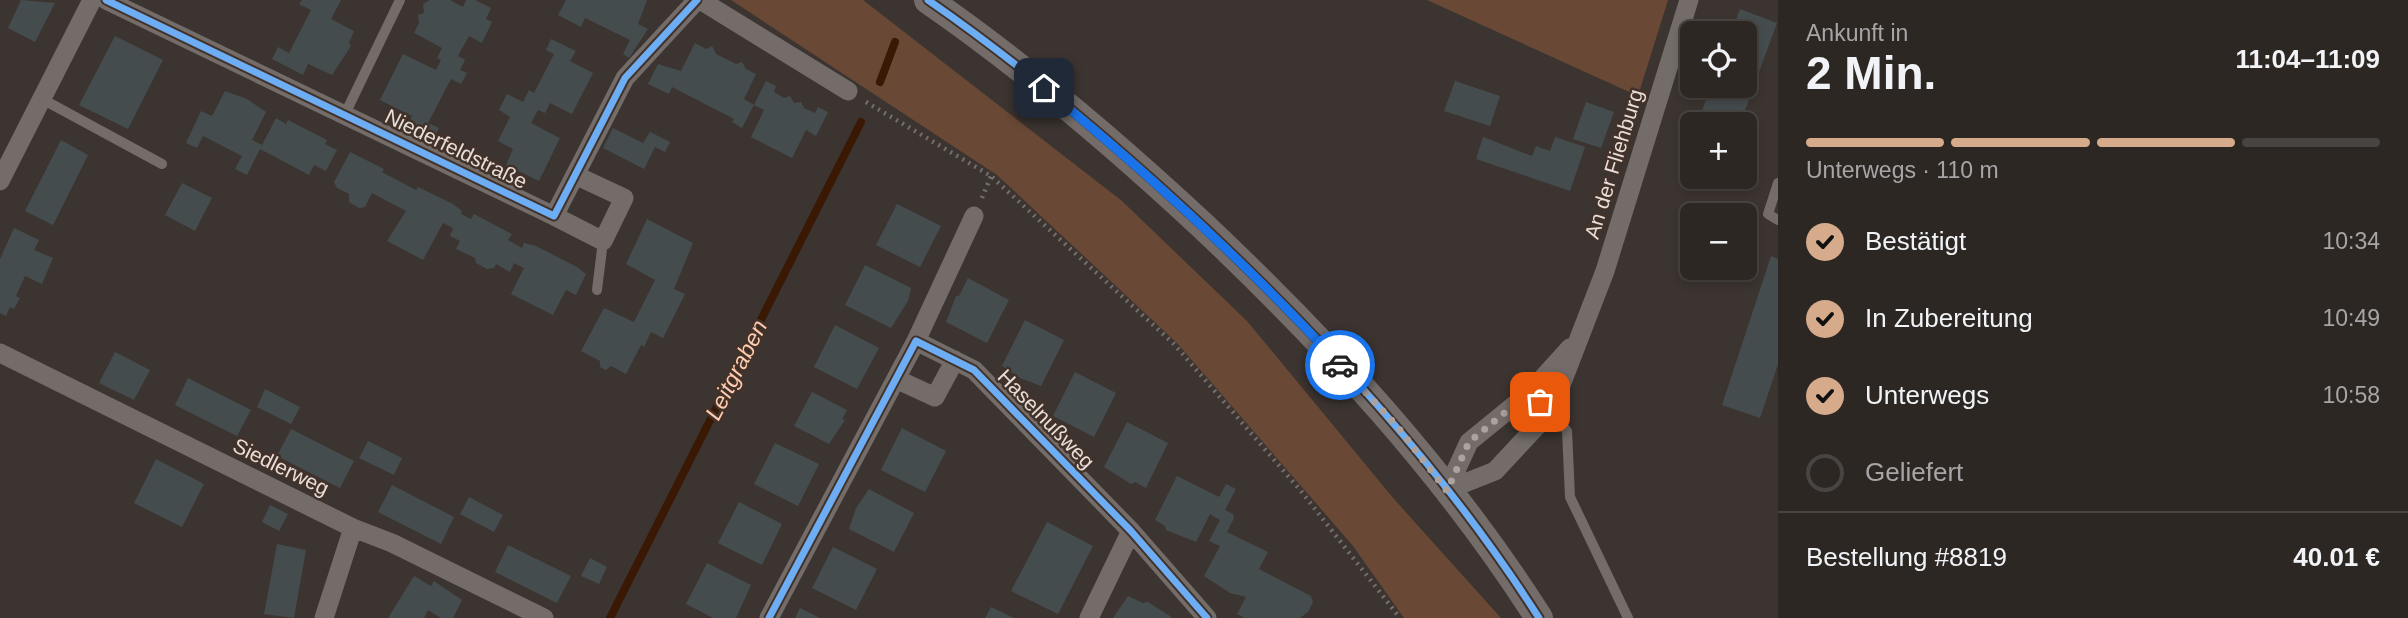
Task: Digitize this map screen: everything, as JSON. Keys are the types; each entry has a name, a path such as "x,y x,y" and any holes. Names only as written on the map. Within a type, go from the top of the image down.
{"main road":[{"path":"928,0 1044,88 1132,160 1276,295 1397,426 1539,618"}],"street":[{"path":"0,181 92,0"},
{"name":"Niederfeldstraße","path":"106,0 603,241"},
{"path":"554,216 625,78 699,0 848,91"},
{"name":"An der Fliehburg","path":"1447,491 1494,471 1551,411 1605,271 1689,0"},
{"path":"575,175 624,198 603,241"},
{"path":"769,618 916,341 974,216"},
{"name":"An der Fliehburg","path":"1447,491 1469,442 1529,393 1578,339"},
{"name":"Haselnußweg","path":"916,341 974,370 1131,531 1207,618"},
{"name":"Siedlerweg","path":"0,353 353,528 392,543 544,618"},
{"path":"896,379 935,397 955,360"},
{"path":"324,618 353,528"},
{"path":"1089,618 1131,531"}],"lane":[{"path":"345,114 400,0"},
{"path":"42,99 162,164"},
{"path":"1778,183 1768,214 1778,220"},
{"path":"597,290 603,241"},
{"path":"1529,393 1551,411 1567,431 1570,497 1628,618"}],"path":[{"path":"848,91 991,176 1174,344 1301,491 1400,618"}],"shaded area":[{"path":"731,0 863,0 1122,201 1247,321 1394,499 1501,618 1404,618 1353,546 1177,343 997,175"},
{"path":"1427,0 1668,0 1638,96"}],"building":[{"path":"21,0 55,3 35,42 8,28"},
{"path":"302,0 341,0 331,19 354,31 349,43 351,46 332,75 308,64 303,75 272,59 278,47 289,53 311,10 299,4"},
{"path":"430,0 450,0 463,7 466,0 475,0 491,8 486,19 492,22 482,43 469,36 458,56 465,60 460,70 467,73 461,84 451,79 428,123 439,128 433,140 407,126 412,116 380,100 403,54 436,70 441,60 437,58 442,48 414,33 419,23 418,15 424,13 423,4"},
{"path":"566,0 647,0 638,24 648,29 629,58 623,54 630,40 585,18 581,27 558,15"},
{"path":"1740,9 1777,23 1757,78 1757,21 1736,21"},
{"path":"115,36 163,60 128,129 79,105"},
{"path":"551,39 576,51 570,61 593,73 572,114 550,103 545,113 538,110 531,123 560,138 539,181 506,165 513,149 498,141 510,117 499,110 507,94 523,102 529,90 534,93 554,54 546,50"},
{"path":"695,43 706,49 712,46 716,54 736,64 742,62 746,69 756,74 744,99 754,105 742,128 732,122 734,119 672,87 669,94 648,84 658,64 681,71"},
{"path":"766,81 776,86 774,92 784,98 790,96 794,103 801,102 804,108 815,113 818,107 828,112 816,136 806,130 792,158 751,137 764,110 754,105"},
{"path":"1455,81 1500,96 1490,126 1444,111"},
{"path":"225,91 247,99 266,112 252,140 262,145 276,118 286,124 288,120 327,140 325,144 337,150 326,171 314,165 309,175 260,149 247,175 235,169 242,156 203,136 197,148 186,143 201,111 212,116"},
{"path":"1707,98 1750,98 1744,112 1701,112"},
{"path":"1586,102 1614,112 1601,148 1573,139"},
{"path":"613,128 643,143 650,132 670,142 665,152 655,147 644,169 603,148"},
{"path":"1483,137 1532,156 1536,146 1550,151 1555,137 1585,147 1570,191 1476,159"},
{"path":"61,140 88,155 53,225 25,211"},
{"path":"350,152 384,169 382,172 416,190 418,187 453,204 462,211 461,214 471,219 474,214 512,234 508,240 522,248 524,243 536,246 577,267 586,274 576,295 566,290 553,315 511,294 524,268 514,263 510,272 496,264 494,268 487,269 476,263 475,258 456,249 460,241 450,236 453,228 443,223 423,260 387,241 406,211 372,193 365,207 359,208 349,202 349,194 337,188 334,182"},
{"path":"182,183 212,198 195,231 165,215"},
{"path":"897,204 941,226 920,267 876,245"},
{"path":"647,219 693,243 674,289 685,294 663,338 651,332 626,374 611,366 606,370 600,367 600,361 581,351 604,308 634,322 655,280 626,264"},
{"path":"14,228 39,240 34,250 53,258 42,284 25,276 16,296 20,298 14,309 10,307 6,316 0,313 0,259"},
{"path":"1771,256 1778,259 1778,364 1760,418 1722,405"},
{"path":"865,265 911,288 908,301 891,328 845,305"},
{"path":"968,278 1009,300 987,343 946,322 956,296 959,296"},
{"path":"1025,320 1064,340 1041,386 1020,378 1002,366"},
{"path":"835,325 879,348 857,389 814,367"},
{"path":"115,352 150,370 134,400 99,383"},
{"path":"1075,372 1116,393 1094,437 1053,416"},
{"path":"188,378 251,410 237,436 175,405"},
{"path":"265,389 300,407 291,424 257,407"},
{"path":"812,392 847,410 842,419 845,420 829,444 794,426"},
{"path":"1127,422 1168,443 1146,488 1135,482 1131,484 1104,467"},
{"path":"902,428 946,451 925,492 881,470"},
{"path":"291,429 354,461 340,488 277,456"},
{"path":"368,441 402,458 394,475 359,458"},
{"path":"775,443 819,464 798,506 754,484"},
{"path":"156,459 204,484 182,527 134,503"},
{"path":"1177,476 1219,497 1226,484 1236,489 1225,510 1233,514 1234,518 1227,532 1268,552 1259,569 1311,596 1313,602 1308,612 1300,618 1245,618 1237,614 1246,597 1230,593 1204,576 1220,546 1209,541 1220,520 1210,514 1196,542 1166,530 1165,526 1155,520"},
{"path":"392,485 454,517 441,544 378,512"},
{"path":"869,489 914,513 894,552 849,529 856,508"},
{"path":"469,497 503,515 494,532 460,514"},
{"path":"739,502 782,524 762,565 718,543"},
{"path":"270,505 288,514 279,531 262,522"},
{"path":"1047,522 1093,546 1058,614 1011,591"},
{"path":"277,544 306,550 294,618 264,614"},
{"path":"508,545 571,576 557,603 495,572"},
{"path":"833,547 877,569 856,610 812,588"},
{"path":"590,558 607,567 599,584 581,576"},
{"path":"707,563 751,585 736,618 713,618 686,604"},
{"path":"414,576 431,586 434,581 462,600 453,618 441,618 428,610 424,618 388,618"},
{"path":"1128,596 1143,603 1148,602 1173,618 1113,618"},
{"path":"991,607 1014,618 985,618"},
{"path":"800,608 820,618 795,618"}],"waterway":[{"name":"Leitgraben","path":"880,82 895,42"},
{"name":"Leitgraben","path":"610,618 861,122"}],"cycle path":[{"path":"106,0 554,216 625,78 697,0"},
{"path":"928,0 1000,52 1103,136 1249,270 1383,411 1465,512 1539,618"},
{"path":"769,618 916,341 974,370 1131,531 1207,618"}],"way so far":[{"path":"1340,365 1397,426 1447,491 1469,442 1529,393 1540,402"}],"route":[{"path":"1044,88 1180,205 1276,295 1340,365"}]}
